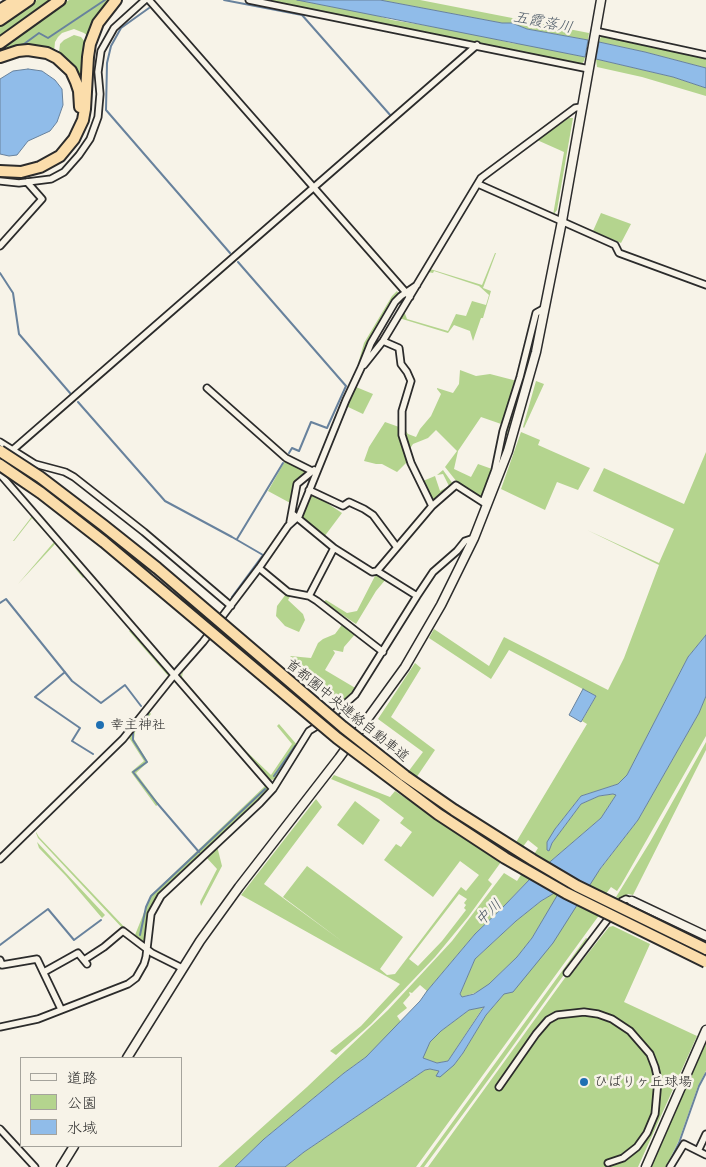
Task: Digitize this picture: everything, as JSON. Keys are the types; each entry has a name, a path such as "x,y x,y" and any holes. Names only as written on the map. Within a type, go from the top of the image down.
{"highway":[{"path":"0,10 16,0"},
{"path":"0,20 29,0"},
{"path":"0,43 60,0"},
{"path":"0,172 21,172 60,156 68,148 79,130 86,109 87,62 90,44 98,23 116,0"},
{"path":"0,57 28,50 47,53 64,63 70,71 76,82 80,101 75,125 59,149 39,164 0,165"},
{"name":"首都圏中央連絡自動車道","path":"0,451 40,477 157,568 343,727 405,776 454,810 577,886 706,949"},
{"name":"首都圏中央連絡自動車道","path":"0,465 104,542 337,738 438,814 505,858 566,893 706,962"}],"street":[{"path":"0,182 46,180 58,176 73,163 90,139 98,117 100,94 98,72 102,51 114,28 145,0"},
{"path":"149,0 407,295"},
{"path":"249,0 589,66"},
{"path":"128,1057 182,968 239,886 340,758 384,698 420,644 474,538 485,503 521,411 536,352 562,221 601,0"},
{"path":"594,34 706,55"},
{"path":"0,461 477,45"},
{"path":"0,859 123,739 175,674 204,642 259,568 295,516 309,490 314,472 371,343 395,302 407,295 417,285 481,178 574,108 581,107"},
{"path":"0,246 42,199 27,182"},
{"path":"478,184 615,245 619,253 706,285"},
{"path":"361,368 383,340 407,295"},
{"path":"383,340 400,348 401,364 407,372 410,381 402,410 402,435 411,463 432,506"},
{"path":"207,388 286,458 314,472"},
{"path":"0,442 35,464 65,472 74,477 144,532 231,606"},
{"path":"295,516 298,484 314,472"},
{"path":"0,474 273,789"},
{"path":"377,571 396,546 432,506 456,485 485,503"},
{"path":"309,490 343,506 349,502 364,508 373,515 396,546"},
{"path":"295,516 334,548 372,572 377,571 416,596"},
{"path":"0,1027 38,1019 132,981 144,964 151,914 161,896 273,789 309,731 327,720 355,695 416,596 433,572 465,540 474,538"},
{"path":"309,596 334,548"},
{"path":"259,568 288,592 309,596 383,652"},
{"path":"567,973 622,901 626,899 706,936"},
{"path":"44,972 78,953 85,962 122,931 146,948 182,968"},
{"path":"0,960 2,965 36,959 61,1010"},
{"path":"499,1087 536,1034 548,1020 557,1015 584,1012 598,1014 612,1019 630,1030 650,1054 658,1080 655,1114 647,1133 637,1146 622,1158 608,1163"},
{"path":"646,1167 706,1031"},
{"path":"0,1129 35,1167"},
{"path":"698,1151 706,1134"},
{"path":"670,1167 684,1144 706,1155"},
{"path":"61,1167 73,1147"}],"green space":[{"path":"37,0 54,0 0,37 0,26"},
{"path":"69,0 112,0 89,37 74,29 62,33 58,37 55,42 54,52 0,54 0,48"},
{"path":"256,0 297,0 371,14 392,20 472,33 511,43 585,57 582,64 577,65"},
{"path":"380,0 420,0 589,33 588,40 527,29 512,23 502,23"},
{"path":"74,35 81,37 86,43 85,83 80,83 59,52 60,44"},
{"path":"601,36 706,58 706,68 599,42"},
{"path":"596,59 673,77 706,88 706,96 642,77 597,67"},
{"path":"569,118 573,118 557,210 553,215 564,152 537,140"},
{"path":"601,213 631,224 621,243 593,231"},
{"path":"495,253 483,288 491,291 483,318 481,318 473,341 470,331 454,325 448,333 399,318 404,311 407,319 448,331 456,314 466,316 472,301 486,305 489,295 479,286 434,271 433,273 428,272 430,269 482,285"},
{"path":"397,291 399,294 370,340 358,364 364,343 392,296"},
{"path":"460,370 476,376 490,374 517,381 504,425 481,417 458,451 454,469 471,477 478,464 492,469 481,497 457,482 445,467 457,451 436,430 428,438 413,444 409,450 403,427 408,434 416,437 431,416 441,394 437,388 453,393 459,384"},
{"path":"520,380 523,381 517,404 500,455 504,433"},
{"path":"536,381 544,384 524,428 523,427"},
{"path":"356,387 373,394 363,414 346,406"},
{"path":"385,422 399,427 408,461 397,472 382,464 364,461 369,447"},
{"path":"521,432 540,440 538,445 590,468 578,490 557,482 545,510 501,489"},
{"path":"706,452 706,635 688,657 627,775 618,784 581,796 555,829 549,851 552,843 581,804 599,796 616,795 601,818 530,879 475,934 427,991 420,985 412,993 409,992 410,995 403,1003 407,1008 397,1016 401,1022 366,1057 264,1139 235,1167 218,1167 307,1087 388,1010 452,941 504,873 517,881 538,848 528,840 522,848 515,844 587,724 582,721 596,696 509,650 491,679 429,638 434,629 489,666 504,637 608,690 624,658 659,565 587,530 659,563 674,529 593,491 604,468 684,504"},
{"path":"285,461 304,470 304,474 295,483 292,504 268,491"},
{"path":"443,470 453,484 435,501 423,481 435,476 440,491 449,486 443,474 437,475"},
{"path":"312,493 342,513 324,537 301,515 309,495"},
{"path":"33,515 85,576 83,578 55,544 18,584 54,542 32,518 13,541"},
{"path":"380,575 386,579 376,591 356,624 323,602 326,600 347,613 357,611 375,576"},
{"path":"286,594 291,595 288,600 303,614 305,620 299,632 285,626 276,616 277,606"},
{"path":"344,622 357,632 344,647 343,652 333,650 335,653 325,670 357,689 343,703 290,656 311,658 318,643 335,634"},
{"path":"127,623 170,672 169,677 129,631 131,630"},
{"path":"415,663 421,668 391,717 435,750 416,778 408,772 423,752 378,719"},
{"path":"183,671 182,677 203,702 246,751 271,775 292,744 277,726 279,724 298,746 277,778 269,779 180,677"},
{"path":"173,681 178,681 269,785 269,789 159,894 152,904 144,940 141,942 125,931 38,838 36,832 130,933 135,935 151,895 265,786 179,685 174,682 156,701"},
{"path":"706,696 706,736 621,885 617,891 611,887 595,909 600,914 416,1167 285,1167 304,1152 425,1070 440,1071 454,1065 486,1015 638,820 699,713"},
{"path":"148,711 151,714 135,732 134,739 148,762 136,773 159,804 156,806 131,772 144,761 128,736"},
{"path":"706,742 706,750 633,895 628,894 620,899 616,897 650,842"},
{"path":"334,775 390,797 395,791 501,862 488,880 492,884 435,957 371,1024 336,1055 330,1051 361,1026 400,984 241,895 316,799 322,807 264,884 343,942 283,897 307,866 403,937 380,969 387,975 395,974 461,887 466,891 479,875 460,861 433,897 384,860 396,844 401,847 412,832 400,823 404,818 379,799 331,779","holes":["459,894 467,899 464,903 466,910 442,941 418,966 409,959"]},
{"path":"355,801 380,820 363,845 337,825"},
{"path":"37,842 105,915 102,918 39,848"},
{"path":"217,846 222,866 201,906 200,902 217,869 206,857"},
{"path":"562,888 532,938 517,957 481,991 462,997 460,994 475,959 516,921 541,901"},
{"path":"613,926 650,944 624,1002 697,1036 638,1167 428,1167 567,975 570,976 609,927"},
{"path":"586,938 588,939 566,967 566,972 497,1068 424,1167 420,1167"},
{"path":"484,1006 448,1061 437,1063 422,1058 430,1042 441,1031 469,1010"},
{"path":"706,1040 706,1071 698,1086 679,1140 666,1167 650,1167"}],"water":[{"path":"297,0 380,0 502,23 512,23 527,29 588,40 585,57"},
{"path":"599,42 706,68 706,88 673,77 596,59"},
{"path":"28,69 42,71 55,80 62,89 63,105 57,122 50,131 28,141 17,155 0,154 0,79 13,71"},
{"path":"706,635 706,696 699,713 638,820 600,869 553,943 513,992 504,994 486,1015 454,1065 440,1077 436,1076 439,1071 425,1070 304,1152 285,1167 235,1167 264,1139 366,1057 420,1001 475,934 530,879 601,818 616,795 599,796 581,804 552,843 549,851 547,850 547,842 555,829 581,796 618,784 627,775 688,657","holes":["561,889 532,938 517,957 489,984 474,994 462,997 460,994 475,959 516,921 541,901","484,1007 448,1061 437,1063 423,1058 430,1042 441,1031 469,1010"]},
{"path":"583,689 596,696 581,722 569,715"}],"waterway":[{"path":"1,51 24,44 39,33 48,38 105,0"},
{"path":"224,0 302,15 391,116"},
{"path":"149,8 121,28 111,46 107,63 106,110 230,253"},
{"path":"238,262 346,386 327,428 311,422 299,451 292,448 289,453"},
{"path":"0,273 13,293 19,334 70,393"},
{"path":"78,402 165,501 263,555 232,597"},
{"path":"237,539 283,463"},
{"path":"0,603 6,599 72,681 101,703 125,685 141,706"},
{"path":"65,672 35,697 80,728 72,741 93,754"},
{"path":"148,714 133,732 133,740 147,762 133,772 199,852"},
{"path":"274,776 295,746"},
{"path":"140,935 146,907 151,896 265,789"},
{"path":"0,945 48,909 74,940 101,920"},
{"path":"667,1167 679,1143 699,1086 706,1073"}],"place":[{"name":"幸主神社","path":"100,725"},
{"name":"ひばりヶ丘球場","path":"584,1082"}],"water label":[{"name":"五霞落川","path":"543,23"},
{"name":"中川","path":"489,913"}]}
